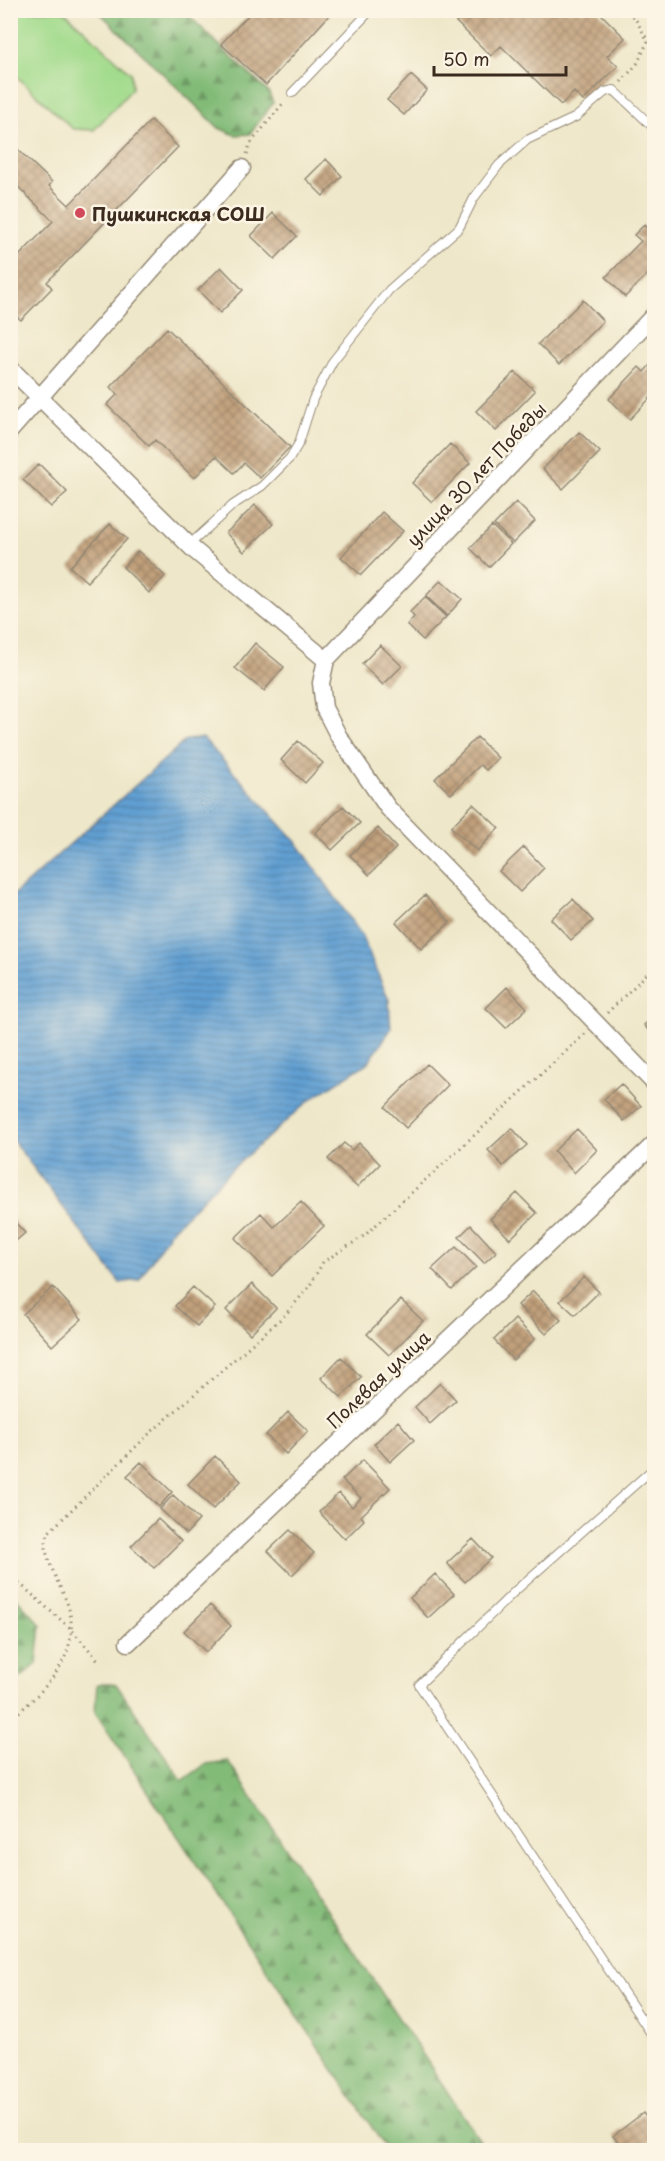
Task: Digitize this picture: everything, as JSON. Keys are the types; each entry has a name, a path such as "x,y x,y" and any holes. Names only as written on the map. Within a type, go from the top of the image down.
{"street":[{"path":"10,431 42,398 242,168"},
{"name":"улица 30 лет Победы","path":"326,660 654,315"},
{"path":"10,368 189,545 326,660 321,683 324,708 339,737 388,808 654,1083"},
{"name":"Полевая улица","path":"128,1643 654,1144"}],"lane":[{"path":"292,93 371,10"},
{"path":"189,545 233,505 262,486 290,458 299,443 313,399 333,361 389,290 459,228 474,198 499,165 527,140 576,117 605,92 614,90 654,128"},
{"path":"654,1468 515,1591 419,1685 654,2038"}],"path":[{"path":"614,90 638,64 648,41 636,20 626,10"},
{"path":"242,168 250,144 292,93"},
{"path":"10,1720 42,1692 67,1656 71,1629 70,1614 44,1548 48,1533 148,1435 285,1315 309,1287 323,1262 364,1236 654,967"},
{"path":"10,1575 71,1629 98,1659"}],"green space":[{"path":"10,11 64,11 131,73 132,89 94,130 73,129 11,71"},
{"path":"98,11 184,11 269,93 273,103 250,134 235,135 219,128"},
{"path":"11,1592 41,1625 37,1664 11,1686"},
{"path":"97,1684 116,1684 182,1781 206,1764 228,1761 486,2150 387,2150 95,1712"}],"water":[{"path":"203,738 298,844 361,934 389,1000 391,1029 369,1062 310,1100 233,1168 170,1232 139,1280 120,1283 11,1138 11,897 186,740"}],"building":[{"path":"253,10 334,10 266,85 221,44"},
{"path":"468,10 597,10 625,38 607,56 618,66 583,101 574,92 561,105 501,46 491,56 456,22"},
{"path":"411,75 427,90 404,115 387,100"},
{"name":"Пушкинская СОШ","path":"151,120 178,147 47,282 52,288 21,320 10,311 10,247 19,256 53,221 10,179 10,142 52,182 49,186 69,205"},
{"path":"326,159 342,176 323,196 306,179"},
{"path":"273,213 297,236 275,259 251,236"},
{"path":"644,225 654,236 654,268 625,297 606,277 641,241 634,235"},
{"path":"221,267 243,290 220,313 198,290"},
{"path":"583,300 603,321 559,365 538,344"},
{"path":"167,328 290,447 260,478 244,463 234,473 216,456 194,478 155,440 149,446 107,405 118,394 110,387"},
{"path":"650,365 654,369 654,394 630,419 609,399 639,367 644,372"},
{"path":"515,372 535,391 496,431 476,411"},
{"path":"579,432 600,452 563,489 543,469"},
{"path":"450,444 470,463 432,502 412,483"},
{"path":"39,464 67,492 51,507 23,480"},
{"path":"516,502 535,521 513,543 494,525"},
{"path":"255,505 273,524 244,552 226,533"},
{"path":"382,512 403,531 361,575 341,557"},
{"path":"110,524 127,539 87,582 70,567"},
{"path":"492,526 511,544 489,567 470,548"},
{"path":"138,551 165,576 149,593 123,567"},
{"path":"441,580 462,599 447,616 426,596"},
{"path":"425,597 446,617 423,640 407,625 414,617 410,612"},
{"path":"255,643 284,667 264,691 235,668"},
{"path":"380,645 402,666 383,685 362,664"},
{"path":"477,737 498,758 486,770 480,765 451,794 435,779"},
{"path":"298,741 323,763 305,783 281,760"},
{"path":"473,804 499,828 477,851 451,827"},
{"path":"343,806 360,823 332,850 315,833"},
{"path":"378,828 396,848 369,875 350,855"},
{"path":"524,847 544,868 520,892 499,871"},
{"path":"425,895 450,922 421,949 396,922"},
{"path":"573,899 593,921 571,940 551,919"},
{"path":"507,987 527,1008 506,1028 486,1008"},
{"path":"654,1016 654,1036 644,1025"},
{"path":"427,1064 448,1085 406,1128 385,1107"},
{"path":"621,1084 641,1106 624,1121 604,1099"},
{"path":"512,1128 527,1145 503,1166 488,1150"},
{"path":"577,1129 597,1150 574,1173 554,1151"},
{"path":"344,1143 352,1150 359,1143 380,1164 357,1187 328,1159"},
{"path":"517,1193 537,1213 510,1239 490,1219"},
{"path":"301,1202 324,1226 272,1276 235,1238 261,1213 274,1227"},
{"path":"10,1217 25,1233 10,1246"},
{"path":"471,1225 496,1252 484,1263 459,1237"},
{"path":"456,1247 476,1267 452,1290 432,1269"},
{"path":"584,1277 599,1292 575,1315 560,1301"},
{"path":"252,1284 276,1308 250,1334 226,1310"},
{"path":"53,1287 82,1319 52,1346 23,1314"},
{"path":"193,1287 215,1307 197,1326 175,1306"},
{"path":"533,1291 561,1320 546,1334 518,1305"},
{"path":"401,1300 423,1321 389,1355 367,1334"},
{"path":"515,1319 535,1339 513,1360 494,1340"},
{"path":"341,1357 361,1377 341,1397 321,1378"},
{"path":"440,1383 456,1400 430,1424 415,1407"},
{"path":"288,1412 308,1431 286,1454 266,1435"},
{"path":"398,1421 414,1440 390,1462 374,1444"},
{"path":"215,1456 241,1481 213,1509 188,1484"},
{"path":"363,1460 390,1488 361,1516 364,1520 345,1539 319,1512 339,1493 352,1507 361,1498 342,1480"},
{"path":"141,1462 172,1492 159,1507 127,1476"},
{"path":"173,1495 199,1520 186,1534 160,1509"},
{"path":"158,1519 181,1541 154,1568 131,1546"},
{"path":"290,1530 314,1553 292,1575 268,1551"},
{"path":"473,1539 491,1558 465,1582 447,1563"},
{"path":"435,1574 454,1594 428,1618 410,1598"},
{"path":"210,1605 231,1626 206,1652 184,1631"},
{"path":"643,2113 654,2127 654,2150 625,2150 613,2136"}],"place":[{"name":"Пушкинская СОШ","path":"80,213"}]}
